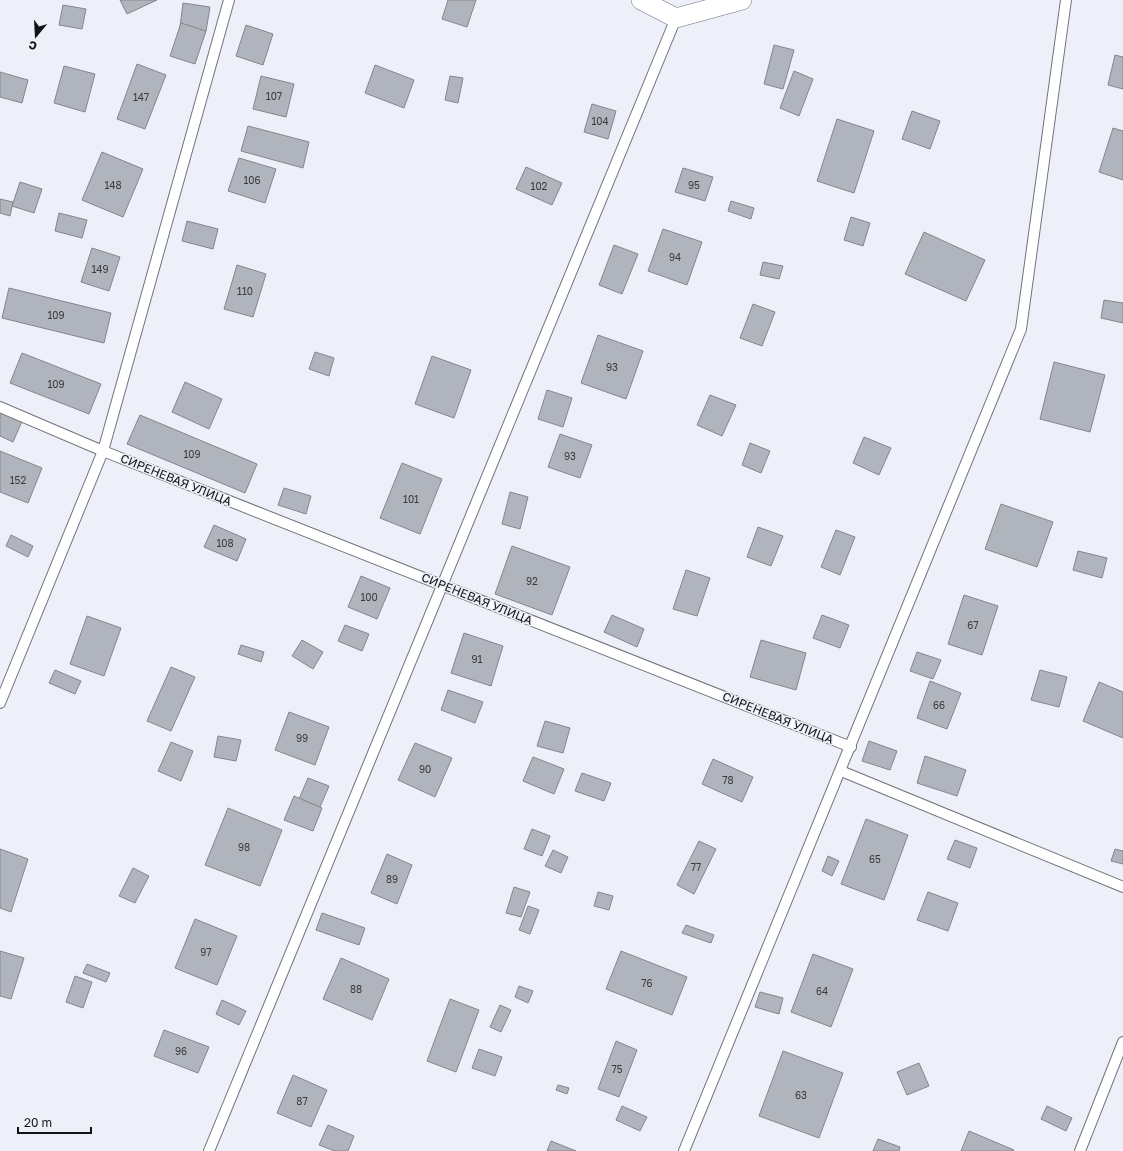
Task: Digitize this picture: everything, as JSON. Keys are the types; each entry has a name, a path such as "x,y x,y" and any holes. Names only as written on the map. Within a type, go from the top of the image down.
{"street":[{"path":"641,0 676,18 742,0"}],"lane":[{"path":"0,703 103,451 229,0"},
{"path":"684,1151 851,747 1021,329 1066,0"},
{"path":"209,1151 676,18"},
{"name":"СИРЕНЕВАЯ УЛИЦА","path":"0,407 103,451 851,747"},
{"path":"841,771 1123,887"},
{"path":"1080,1151 1123,1042"}],"building":[{"path":"120,0 157,0 127,14"},
{"path":"448,0 476,0 467,27 442,19"},
{"path":"183,3 210,7 206,31 180,27"},
{"path":"63,5 86,9 82,29 59,25"},
{"path":"181,23 206,31 195,64 170,56"},
{"path":"246,25 273,34 263,65 236,56"},
{"path":"774,45 794,50 783,89 764,84"},
{"path":"1115,55 1123,57 1123,89 1108,85"},
{"path":"137,64 166,75 145,129 117,119"},
{"path":"375,65 414,80 404,108 365,93"},
{"path":"64,66 95,74 85,112 54,103"},
{"path":"794,71 813,79 799,116 780,108"},
{"path":"0,72 28,80 22,103 0,97"},
{"path":"261,76 294,84 286,117 253,109"},
{"path":"450,76 463,78 458,103 445,100"},
{"path":"592,104 616,111 608,139 584,132"},
{"path":"912,111 940,121 930,149 902,139"},
{"path":"837,119 874,131 854,193 817,181"},
{"path":"248,126 309,142 303,168 241,151"},
{"path":"1113,128 1123,131 1123,180 1099,172"},
{"path":"102,152 143,169 123,217 82,200"},
{"path":"239,158 276,169 265,203 228,191"},
{"path":"526,167 562,183 552,205 516,189"},
{"path":"683,168 713,177 705,201 675,192"},
{"path":"20,182 42,189 34,213 12,206"},
{"path":"0,199 13,202 10,216 0,213"},
{"path":"731,201 754,208 751,219 728,211"},
{"path":"59,213 87,220 82,238 55,231"},
{"path":"851,217 870,223 863,246 844,240"},
{"path":"187,221 218,229 213,249 182,241"},
{"path":"663,229 702,242 687,285 648,271"},
{"path":"924,232 985,260 966,301 905,274"},
{"path":"614,245 638,254 622,294 599,285"},
{"path":"92,248 120,257 109,291 81,282"},
{"path":"763,262 783,266 779,279 760,275"},
{"path":"237,265 266,274 253,317 224,309"},
{"path":"9,288 111,313 104,343 2,318"},
{"path":"1104,300 1123,303 1123,323 1101,318"},
{"path":"753,304 775,312 762,346 740,338"},
{"path":"598,335 643,351 626,399 581,383"},
{"path":"315,352 334,358 329,376 309,369"},
{"path":"22,353 101,384 89,414 10,383"},
{"path":"432,356 471,370 454,418 415,404"},
{"path":"1054,362 1105,375 1090,432 1040,419"},
{"path":"185,382 222,399 209,429 172,412"},
{"path":"547,390 572,398 563,427 538,419"},
{"path":"710,395 736,405 722,436 697,425"},
{"path":"0,410 23,419 13,442 0,436"},
{"path":"140,415 257,464 245,493 127,444"},
{"path":"560,434 592,445 580,478 548,467"},
{"path":"864,437 891,448 879,475 853,463"},
{"path":"750,443 770,451 761,473 742,465"},
{"path":"0,451 42,468 28,503 0,492"},
{"path":"402,463 442,479 420,534 380,518"},
{"path":"284,488 311,496 306,514 278,505"},
{"path":"510,492 528,497 520,529 502,524"},
{"path":"1001,504 1053,522 1037,567 985,549"},
{"path":"214,525 246,539 237,561 204,547"},
{"path":"758,527 783,536 771,566 747,557"},
{"path":"836,530 855,537 840,575 821,567"},
{"path":"11,535 33,546 28,557 6,546"},
{"path":"512,546 570,567 552,615 495,594"},
{"path":"1078,551 1107,558 1102,578 1073,570"},
{"path":"686,570 710,578 697,616 673,609"},
{"path":"361,576 390,588 377,619 348,607"},
{"path":"964,595 998,606 982,655 948,644"},
{"path":"612,615 644,629 637,647 604,632"},
{"path":"822,615 849,625 840,648 813,638"},
{"path":"87,616 121,628 104,676 70,664"},
{"path":"345,625 369,634 362,651 338,641"},
{"path":"464,633 503,646 491,686 451,673"},
{"path":"302,640 323,652 313,669 292,656"},
{"path":"761,640 806,653 796,690 750,677"},
{"path":"241,645 264,652 261,662 238,654"},
{"path":"917,652 941,660 933,679 910,671"},
{"path":"171,667 195,677 171,731 147,721"},
{"path":"55,670 81,681 75,694 49,683"},
{"path":"1040,670 1067,677 1059,707 1031,700"},
{"path":"930,681 961,693 947,729 917,718"},
{"path":"1099,682 1123,692 1123,738 1083,721"},
{"path":"448,690 483,702 475,723 441,710"},
{"path":"289,712 329,727 315,765 275,750"},
{"path":"545,721 570,728 563,753 537,746"},
{"path":"218,736 241,740 236,761 214,757"},
{"path":"869,741 897,751 890,770 862,761"},
{"path":"171,742 193,751 181,781 158,771"},
{"path":"415,743 452,758 435,797 398,780"},
{"path":"925,756 966,770 957,796 917,783"},
{"path":"533,757 564,769 554,794 523,781"},
{"path":"713,759 753,777 742,802 702,784"},
{"path":"582,773 611,783 604,801 575,791"},
{"path":"308,778 329,786 320,807 299,799"},
{"path":"294,796 322,808 313,831 284,820"},
{"path":"228,808 282,830 260,886 205,865"},
{"path":"866,819 908,835 884,900 841,884"},
{"path":"532,829 550,836 542,856 524,849"},
{"path":"955,840 977,848 970,868 947,859"},
{"path":"699,841 716,849 694,894 677,885"},
{"path":"0,849 28,859 11,912 0,908"},
{"path":"1115,849 1123,851 1123,864 1111,861"},
{"path":"553,850 568,857 561,873 545,866"},
{"path":"387,854 412,865 397,904 371,893"},
{"path":"828,856 839,861 832,876 822,871"},
{"path":"133,868 149,876 135,903 119,896"},
{"path":"514,887 530,892 521,917 506,913"},
{"path":"598,892 613,896 609,910 594,906"},
{"path":"928,892 958,903 948,931 917,920"},
{"path":"528,906 539,910 530,934 519,930"},
{"path":"322,913 365,928 359,945 316,930"},
{"path":"195,919 237,936 217,985 175,968"},
{"path":"686,925 714,935 711,943 682,933"},
{"path":"0,951 24,958 11,999 0,996"},
{"path":"621,951 687,977 672,1015 606,989"},
{"path":"813,954 853,969 831,1027 791,1012"},
{"path":"341,958 389,979 372,1020 323,999"},
{"path":"87,964 110,973 106,982 83,973"},
{"path":"75,976 92,982 83,1008 66,1002"},
{"path":"519,986 533,991 528,1003 515,997"},
{"path":"760,992 783,998 779,1014 755,1007"},
{"path":"450,999 479,1010 456,1072 427,1061"},
{"path":"222,1000 246,1011 239,1025 216,1014"},
{"path":"500,1005 511,1010 501,1032 490,1027"},
{"path":"164,1030 209,1047 198,1073 154,1056"},
{"path":"616,1041 637,1050 619,1097 598,1089"},
{"path":"479,1049 502,1057 495,1076 472,1068"},
{"path":"783,1051 843,1073 819,1138 759,1116"},
{"path":"919,1063 929,1086 907,1095 897,1072"},
{"path":"293,1075 327,1090 311,1127 277,1113"},
{"path":"558,1085 569,1088 567,1094 556,1090"},
{"path":"622,1106 647,1117 640,1131 616,1120"},
{"path":"1047,1106 1072,1118 1066,1131 1041,1119"},
{"path":"328,1125 354,1136 348,1151 335,1151 319,1145"},
{"path":"969,1131 1014,1150 961,1151"},
{"path":"878,1139 900,1147 899,1151 873,1151"},
{"path":"551,1141 576,1151 547,1151"}]}
